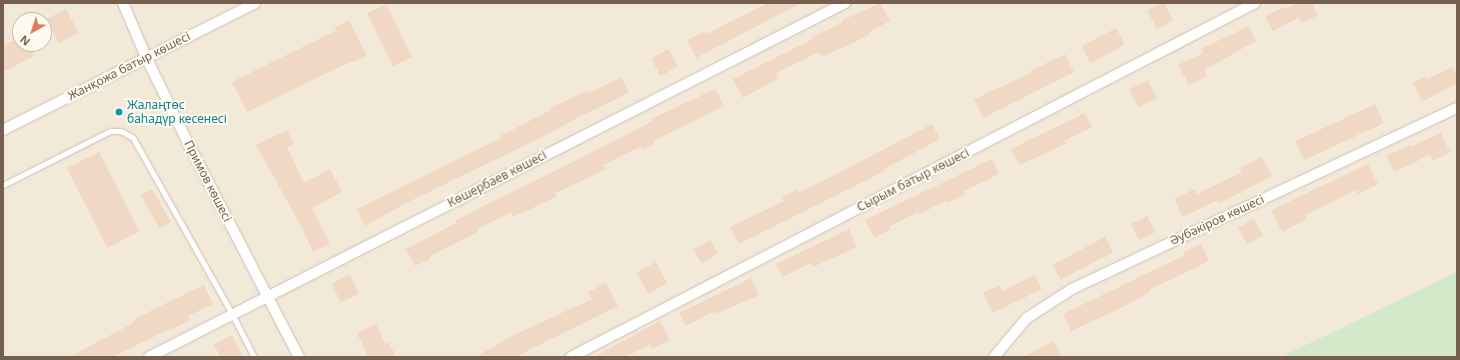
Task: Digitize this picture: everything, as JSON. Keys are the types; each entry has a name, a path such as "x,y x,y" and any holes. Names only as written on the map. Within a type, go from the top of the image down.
{"street":[{"name":"Примов көшесі","path":"123,3 146,57 299,357"},
{"name":"Жанқожа батыр көшесі","path":"3,130 255,3"},
{"name":"Көшербаев көшесі","path":"149,357 845,3"},
{"name":"Сырым батыр көшесі","path":"571,357 1255,3"},
{"name":"Әубәкіров көшесі","path":"994,357 1027,318 1072,289 1457,108"}],"lane":[{"path":"3,185 110,131 121,131 133,138 232,314 254,357"}],"shaded area":[{"path":"3,3 1457,3 1457,357 3,357"}],"green space":[{"path":"1457,272 1457,357 1281,357"}],"building":[{"path":"768,3 801,3 696,58 687,40 705,31 706,34"},
{"path":"880,3 890,21 869,32 870,35 822,57 819,52 776,73 779,78 743,98 733,79 813,39 812,37 842,23 841,21"},
{"path":"1165,3 1173,21 1157,29 1147,10"},
{"path":"1297,3 1312,3 1318,15 1301,23 1298,18 1273,31 1265,16"},
{"path":"386,4 412,57 393,66 367,13"},
{"path":"66,9 79,33 59,43 52,30 52,16"},
{"path":"349,20 367,56 353,62 352,61 247,112 232,82 337,30 335,27"},
{"path":"1249,26 1256,41 1204,70 1207,76 1189,85 1178,65 1203,53 1201,49"},
{"path":"1116,28 1125,45 1090,63 1082,46"},
{"path":"12,41 12,52 32,52 34,56 3,72 3,46"},
{"path":"669,49 678,67 660,76 651,58"},
{"path":"1065,54 1074,72 983,118 974,99 1031,73 1030,71"},
{"path":"1453,67 1457,75 1457,83 1422,102 1413,83 1426,76 1427,79"},
{"path":"621,77 629,93 404,204 365,226 357,209 501,138 500,136 551,110 550,108 588,90 589,93"},
{"path":"1148,80 1157,98 1138,107 1129,90"},
{"path":"715,89 724,106 653,141 655,144 642,150 640,147 603,165 606,169 556,193 557,196 539,205 513,217 511,212 477,229 478,232 430,256 431,259 415,266 406,249 456,223 455,221 479,208 632,132 652,121 651,119"},
{"path":"1375,104 1384,123 1304,160 1295,141"},
{"path":"1085,113 1092,127 1064,141 1066,144 1019,165 1011,149"},
{"path":"932,124 940,139 884,169 885,171 739,244 730,227 784,201 782,197 797,190 798,193 827,179"},
{"path":"287,130 294,144 287,147 304,183 330,169 342,192 312,208 330,244 313,252 302,228 256,145"},
{"path":"1441,133 1450,152 1433,161 1430,155 1394,172 1386,156 1409,145 1410,147"},
{"path":"99,152 139,231 107,248 67,168"},
{"path":"1262,157 1272,176 1220,203 1218,200 1183,217 1174,199 1194,189 1197,194 1242,172 1240,168"},
{"path":"992,159 999,174 964,191 966,194 947,203 946,201 919,214 918,212 890,226 891,229 874,238 865,220"},
{"path":"1368,164 1378,184 1358,194 1356,190 1305,215 1307,219 1282,232 1271,210"},
{"path":"152,189 171,222 160,228 141,196"},
{"path":"1147,216 1155,232 1139,240 1131,224"},
{"path":"1254,219 1263,236 1247,244 1238,227"},
{"path":"849,229 857,247 813,267 811,263 783,277 776,264"},
{"path":"1105,237 1113,252 1061,280 1053,265"},
{"path":"710,240 718,254 702,263 694,250"},
{"path":"1201,244 1209,261 1149,290 1150,292 1123,307 1071,331 1063,314 1185,255 1184,252"},
{"path":"656,262 667,283 648,294 637,272"},
{"path":"350,275 359,294 341,302 332,283"},
{"path":"1035,275 1042,289 993,313 983,293 1000,285 1003,291"},
{"path":"751,278 759,295 716,314 715,311 686,326 679,313"},
{"path":"606,283 618,306 515,357 475,357 512,336 592,299 588,292"},
{"path":"204,285 213,304 188,316 190,320 113,357 69,357 135,322 134,320 158,307"},
{"path":"660,321 670,340 652,349 650,345 625,357 594,357"},
{"path":"376,324 385,344 389,342 396,357 368,357 357,333"},
{"path":"232,335 243,357 220,357 214,344"},
{"path":"1054,341 1062,357 1023,357"}],"place":[{"name":"Жалаңтөс баһадүр кесенесі","path":"119,112"}]}
